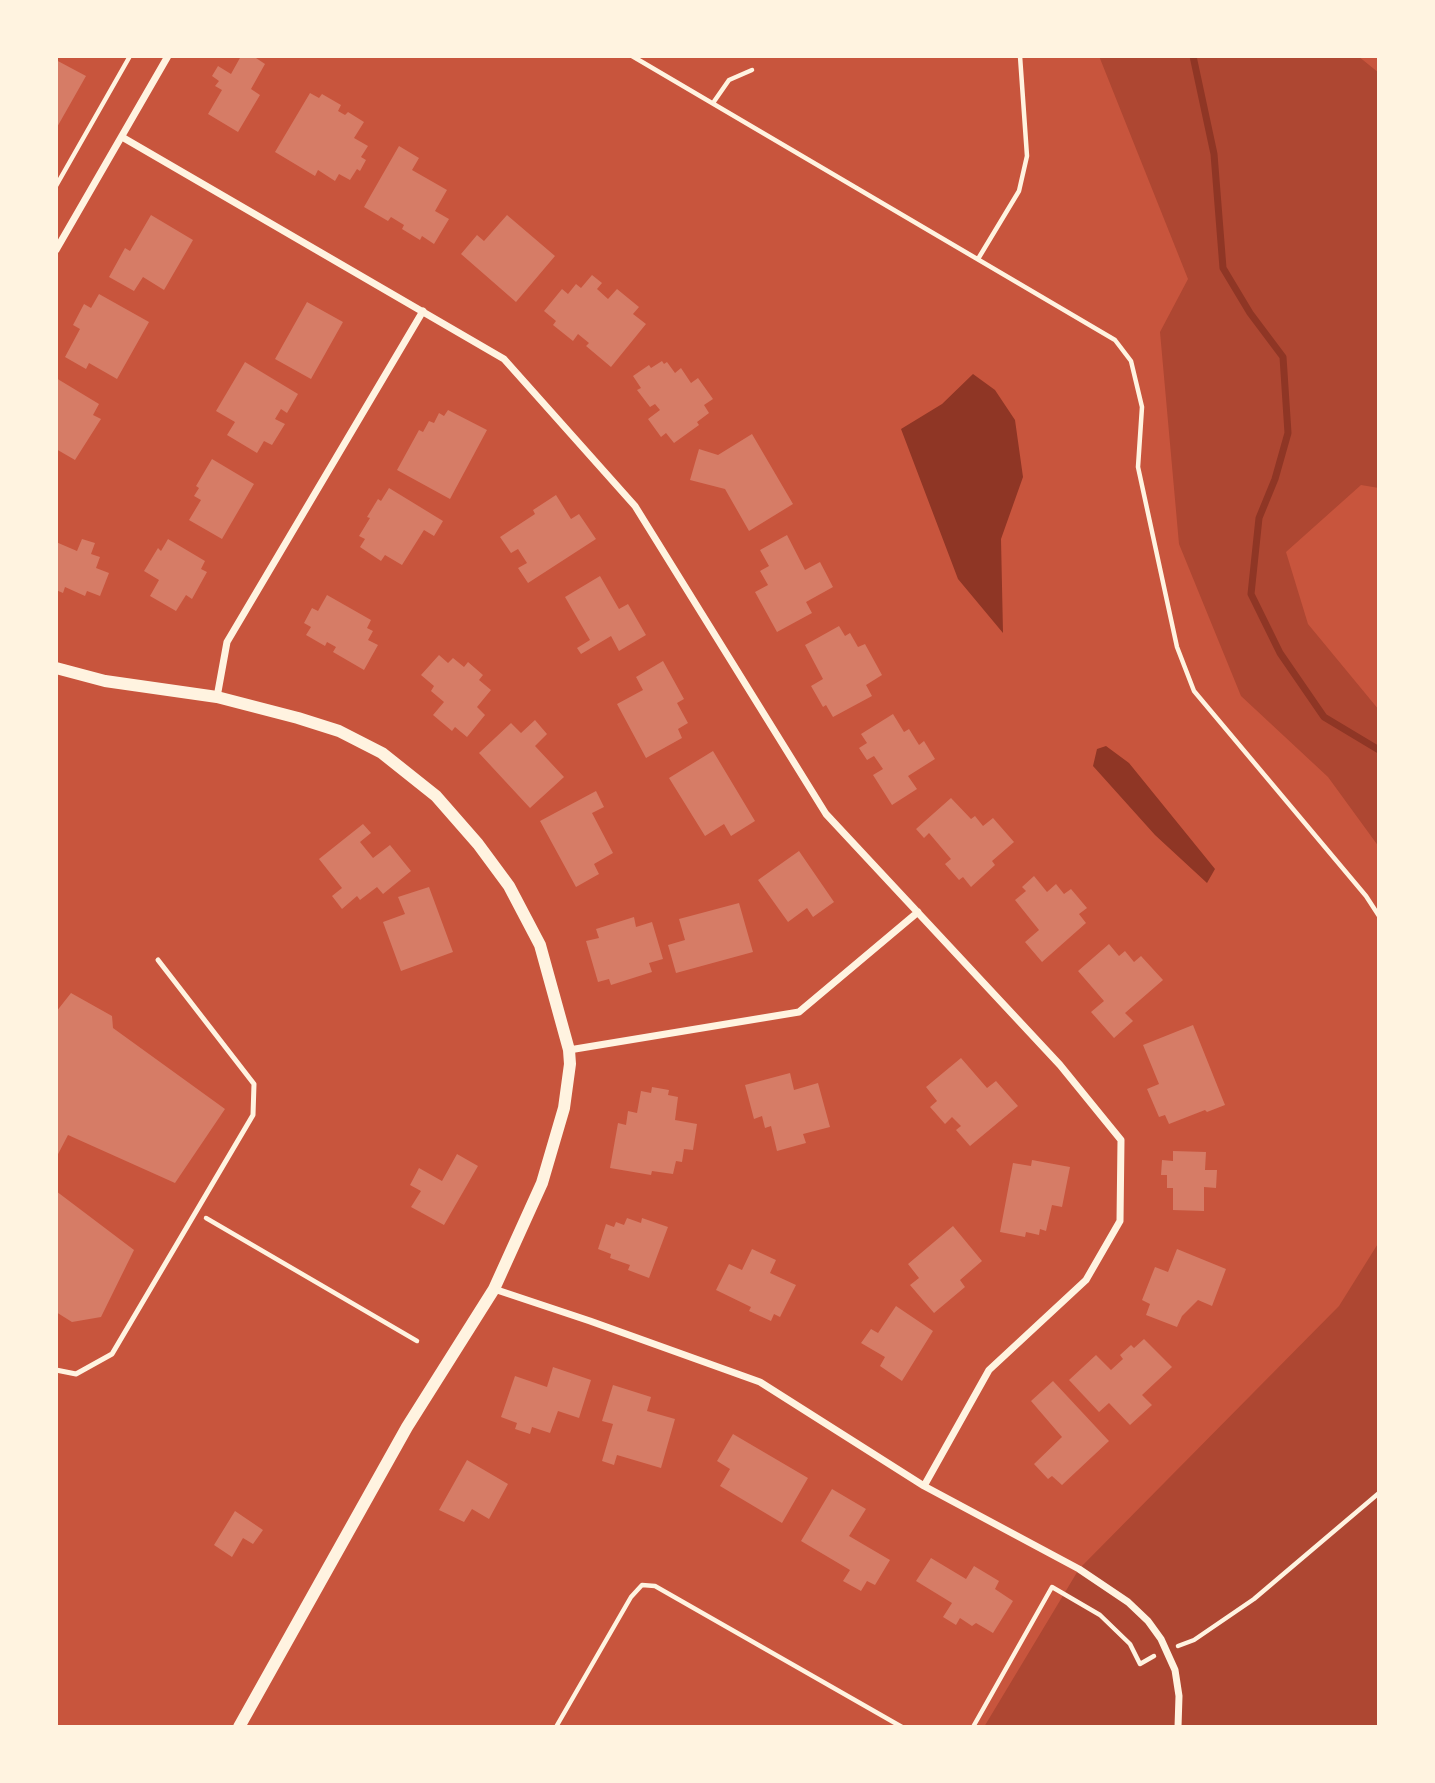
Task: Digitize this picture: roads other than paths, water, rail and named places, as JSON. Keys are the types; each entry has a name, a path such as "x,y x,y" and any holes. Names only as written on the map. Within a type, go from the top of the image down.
{"street":[{"path":"56,250 168,56"},
{"path":"122,137 504,359 635,506 826,814 1060,1065 1121,1140 1120,1221 1086,1280 989,1370 924,1486"},
{"path":"217,697 227,642 423,311"},
{"path":"56,668 105,681 217,697 298,718 339,731 382,753 436,796 478,844 509,886 540,945 569,1050 570,1064 564,1108 542,1183 494,1289 407,1427 239,1727"},
{"path":"569,1050 799,1012 918,912"},
{"path":"494,1289 760,1382 924,1486 1079,1569 1128,1602 1161,1639 1175,1670 1179,1696 1178,1727"}],"lane":[{"path":"56,1370 76,1374 112,1354 253,1115 254,1084 158,960"}],"waterway":[{"path":"1193,56 1214,154 1223,268 1250,313 1283,357 1288,433 1275,479 1259,518 1251,594 1280,653 1324,717 1379,750"}]}
